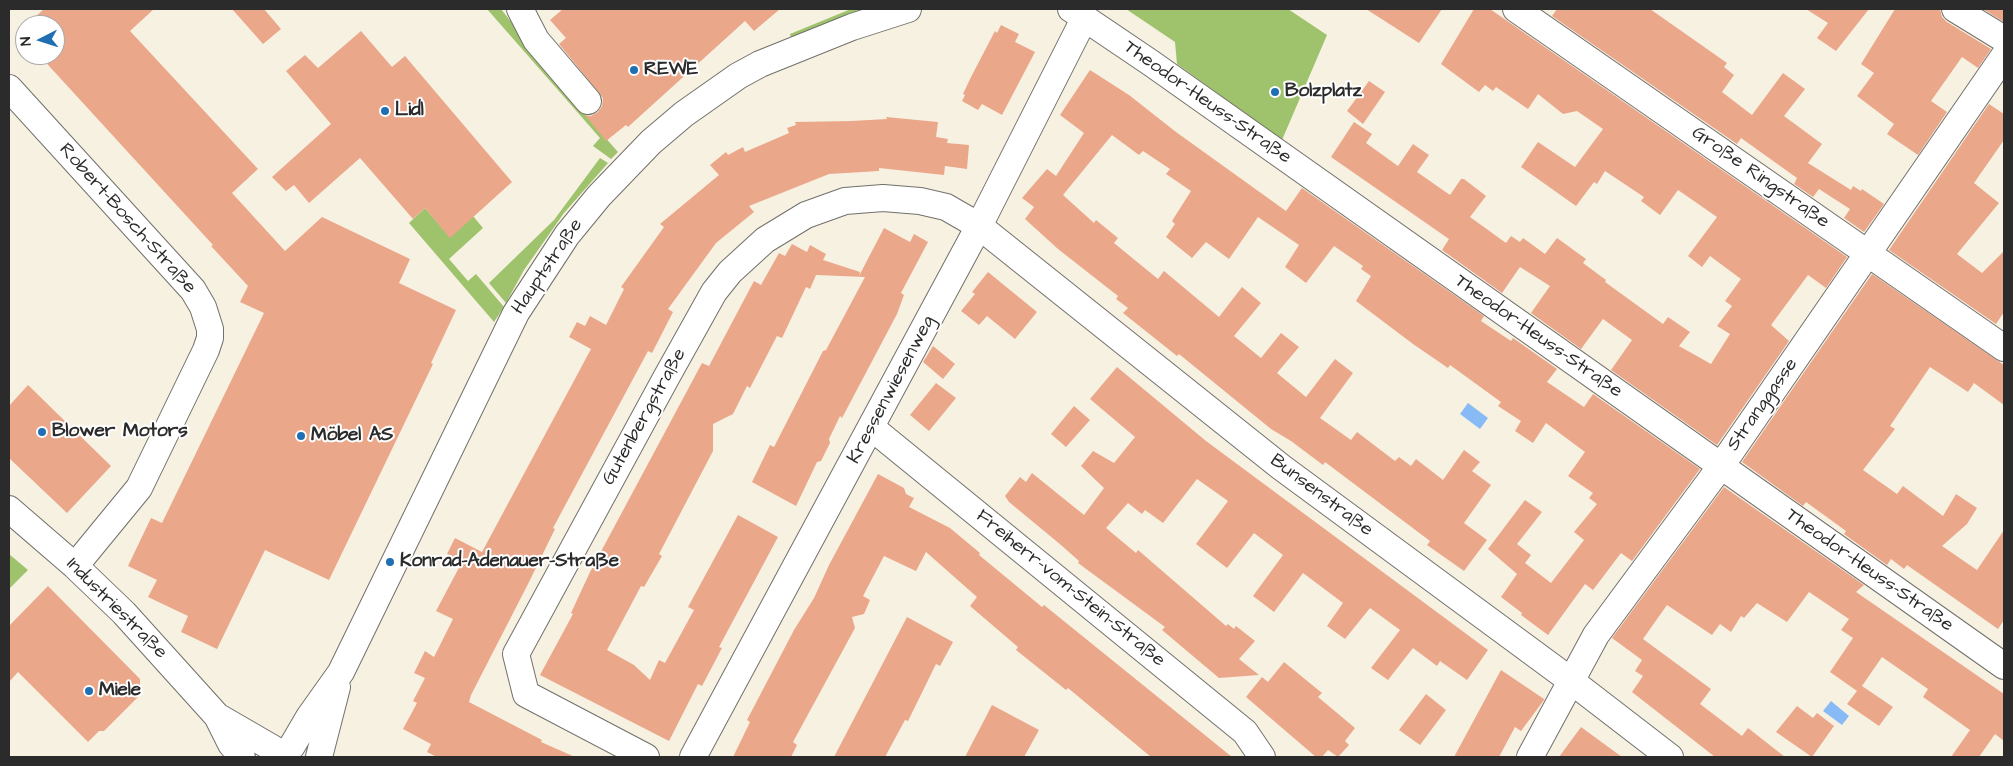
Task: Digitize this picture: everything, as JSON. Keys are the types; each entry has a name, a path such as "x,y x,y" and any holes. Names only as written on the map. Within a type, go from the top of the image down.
{"street":[{"path":"529,9 536,40 588,102"},
{"name":"Hauptstraße","path":"276,751 309,717 341,672 516,313 567,235 599,196 652,142 684,114 738,76 760,64 852,27 908,9"},
{"name":"Große Ringstraße","path":"1516,9 2004,348"},
{"path":"1955,9 2004,39"},
{"name":"Kressenwiesenweg","path":"693,757 872,428 979,226 1078,14"},
{"name":"Theodor-Heuss-Straße","path":"1078,14 1152,63 2004,666"},
{"name":"Stranggasse","path":"1530,757 1596,635 1721,466 1870,254 2004,56"},
{"name":"Robert-Bosch-Straße","path":"9,88 193,290 204,307 210,329 210,338 206,350 139,488 75,566"},
{"name":"Gutenbergstraße","path":"646,757 526,694 516,654 714,292 730,272 765,240 806,215 845,201 883,198 920,201 946,208 979,226"},
{"name":"Bunsenstraße","path":"979,226 1281,467 1570,680 1670,757"},
{"name":"Freiherr-vom-Stein-Straße","path":"872,428 1245,732 1262,757"},
{"name":"Industriestraße","path":"9,509 75,566 124,613 217,716 231,744 242,757"},
{"name":"Hauptstraße","path":"276,751 304,749 318,757 341,672"},
{"name":"Industriestraße","path":"217,716 276,751"}],"green space":[{"path":"487,9 501,9 580,109 618,152 611,159 593,146 600,138"},
{"path":"851,9 870,9 791,38 790,34"},
{"path":"1126,9 1288,9 1327,35 1282,140 1177,64 1175,42"},
{"path":"600,158 608,163 564,213 524,270 506,303 489,283 554,220"},
{"path":"425,208 450,237 473,216 483,228 449,259 468,281 476,274 504,307 494,322 409,223"},
{"path":"9,554 28,570 9,589"}],"water":[{"path":"1468,403 1488,418 1480,429 1460,414"},
{"path":"1831,701 1849,716 1842,725 1823,711"}],"building":[{"name":"Möbel AS","path":"44,9 154,9 130,31 258,169 232,193 285,251 322,217 410,259 399,283 456,310 431,363 433,364 329,580 265,550 217,649 181,632 188,616 148,597 157,580 128,566 151,518 162,523 264,313 240,302 248,286 211,246 213,245 48,65 65,65 65,15 37,15"},
{"path":"232,9 264,9 281,29 263,44"},
{"name":"REWE","path":"563,9 780,9 754,31 745,21 628,127 626,125 606,141 585,115 591,116 598,112 602,106 603,98 559,44 566,38 550,20"},
{"path":"1366,9 1442,9 1419,43"},
{"path":"1474,9 1490,9 1847,257 1826,288 1808,275 1771,325 1789,341 1717,445 1611,370 1632,340 1603,319 1581,349 1531,313 1550,286 1520,267 1502,293 1442,250 1449,239 1331,157 1354,122 1372,134 1366,143 1398,166 1413,144 1429,155 1417,172 1450,195 1461,179 1464,179 1486,196 1470,217 1506,243 1511,236 1520,242 1523,238 1545,254 1557,238 1586,259 1583,263 1606,280 1605,282 1663,324 1668,317 1690,332 1679,346 1711,364 1730,334 1717,326 1732,306 1725,301 1741,279 1710,256 1702,267 1688,256 1717,217 1678,190 1660,215 1641,201 1644,197 1605,171 1597,184 1594,182 1576,206 1521,167 1538,142 1575,167 1603,129 1577,111 1563,114 1538,94 1528,109 1496,87 1493,91 1485,85 1479,92 1441,64"},
{"path":"1557,9 1650,9 1727,63 1724,67 1734,75 1722,92 1752,115 1783,73 1805,89 1784,116 1822,144 1808,163 1851,190 1853,186 1861,191 1862,189 1884,204 1864,232 1844,218 1850,209 1819,189 1813,197 1794,184 1797,178 1741,138 1737,144 1552,16"},
{"path":"1806,9 1869,9 1836,51 1817,38 1828,23"},
{"path":"1895,9 1940,9 1942,17 1947,22 1991,49 1978,68 1962,57 1931,101 1947,112 1918,155 1887,134 1894,124 1857,96 1874,73 1861,64"},
{"path":"1983,9 2004,9 2004,22"},
{"path":"1001,25 1019,34 1015,42 1035,52 1002,115 982,104 978,110 962,101 965,95 963,94 971,77 995,31 997,33"},
{"name":"Lidl","path":"361,31 392,67 405,56 512,182 450,238 425,208 413,219 360,158 309,203 294,185 286,191 272,177 331,124 286,71 305,55 318,68"},
{"path":"1090,70 1129,95 1176,132 1286,211 1302,188 1484,316 1481,321 1511,341 1513,338 1557,369 1547,382 1584,407 1593,394 1700,469 1632,561 1621,553 1593,590 1585,584 1548,635 1521,615 1522,613 1501,597 1517,574 1488,549 1525,500 1542,512 1517,544 1531,555 1525,563 1551,583 1584,540 1574,532 1597,504 1589,498 1593,493 1568,476 1585,452 1546,423 1533,443 1515,431 1521,421 1498,406 1501,402 1450,365 1448,368 1413,344 1356,301 1371,276 1361,269 1363,266 1334,246 1306,283 1285,267 1299,245 1258,217 1229,259 1206,242 1192,258 1166,237 1175,224 1172,221 1191,191 1166,174 1170,169 1143,151 1139,155 1112,135 1063,195 1094,223 1096,220 1118,238 1114,243 1158,279 1164,271 1219,317 1242,287 1261,303 1234,336 1261,358 1281,333 1299,347 1277,373 1306,397 1335,359 1353,373 1320,418 1351,440 1357,432 1395,461 1399,457 1411,466 1416,459 1443,480 1464,450 1480,462 1472,471 1491,485 1464,523 1487,540 1464,571 1427,545 1430,541 1325,462 1323,465 1291,441 1271,429 1179,354 1177,356 1123,313 1128,308 1116,299 1118,296 1058,249 1025,219 1034,207 1022,198 1047,169 1056,176 1084,133 1060,115"},
{"path":"1369,81 1385,92 1363,124 1347,111"},
{"path":"1989,104 2004,114 2004,140 1974,183 1999,203 1957,254 1982,273 2004,251 2004,312 1996,324 1889,250"},
{"path":"886,117 938,122 936,137 948,139 947,143 969,145 967,169 945,166 944,175 879,168 879,171 829,174 749,206 754,212 716,243 668,309 673,312 652,353 648,351 553,528 555,529 471,695 469,702 542,740 541,742 575,757 437,757 427,752 431,744 403,729 417,703 413,701 425,678 414,673 425,651 434,657 453,619 436,611 462,562 447,554 455,538 482,552 591,349 569,337 577,322 585,326 590,316 606,325 624,289 621,287 664,227 660,224 719,175 710,165 726,152 728,155 743,147 745,152 789,133 787,128 796,125 795,122 887,119"},
{"path":"884,228 910,242 914,234 928,242 901,293 904,295 897,314 842,418 840,416 829,439 830,443 821,461 817,462 796,506 752,482 770,445 774,447 823,351 826,350 865,277 816,275 810,289 806,287 782,338 777,336 750,388 747,386 733,414 713,424 713,451 659,554 662,556 644,587 641,586 607,650 634,665 650,680 659,660 665,663 694,610 688,607 738,515 778,537 719,647 722,648 702,686 698,684 669,741 540,675 573,614 571,613 590,572 702,363 709,366 754,281 761,285 779,253 785,256 792,244 807,252 810,245 826,254 823,260 860,272 859,276"},
{"path":"988,272 1037,312 1015,339 987,316 979,325 961,311 975,294 972,292"},
{"path":"1872,274 2004,365 2004,405 1974,383 1968,392 1930,367 1890,426 1895,429 1863,470 1897,494 1903,486 1943,516 1956,494 1977,508 1967,524 1942,546 1977,570 2004,530 2004,620 1998,629 1907,565 1904,569 1891,559 1887,565 1844,534 1846,531 1806,502 1803,506 1742,462"},
{"path":"933,346 955,364 943,379 923,362"},
{"path":"1117,367 1206,441 1488,650 1467,680 1440,661 1437,666 1413,648 1388,680 1371,668 1400,630 1370,608 1345,639 1327,626 1343,603 1303,573 1274,612 1253,596 1283,555 1254,533 1227,568 1196,544 1228,501 1197,479 1163,523 1145,510 1142,514 1128,503 1106,528 1136,553 1138,550 1226,626 1228,624 1234,629 1236,626 1255,641 1239,659 1259,675 1219,678 1162,630 1165,627 1078,563 1079,561 1061,545 1009,502 1005,496 1020,477 1026,482 1032,473 1084,515 1104,488 1081,466 1093,451 1114,463 1135,437 1090,399"},
{"path":"936,383 956,398 929,431 910,415"},
{"name":"Blower Motors","path":"28,385 111,466 67,513 9,458 9,406"},
{"path":"1074,406 1090,420 1066,447 1051,434"},
{"path":"878,474 904,488 906,494 914,498 909,507 950,528 980,553 979,555 1042,607 1044,605 1232,757 1151,757 1068,688 1066,690 1016,650 1018,647 970,606 977,597 926,552 916,571 884,556 863,596 870,600 864,614 852,617 855,628 793,742 797,745 791,757 733,757 750,722 747,720 794,630 814,598 829,565"},
{"path":"1724,487 1864,585 1856,592 2004,694 2004,741 1995,734 1979,757 1951,757 1970,730 1923,697 1928,689 1882,657 1862,686 1893,707 1879,726 1847,704 1857,691 1830,672 1853,638 1841,630 1849,619 1809,592 1787,622 1757,603 1744,618 1741,616 1731,632 1720,624 1712,635 1667,605 1643,639 1711,689 1700,704 1742,736 1748,728 1785,757 1715,757 1632,692 1643,676 1635,671 1642,660 1612,638"},
{"path":"48,586 140,679 140,695 104,731 99,731 88,742 18,672 9,682 9,626"},
{"path":"907,617 953,642 940,666 936,664 908,721 905,720 885,757 834,757"},
{"path":"1284,662 1322,693 1318,697 1355,728 1345,741 1349,745 1338,757 1328,750 1322,757 1316,757 1246,697 1262,677 1268,682"},
{"path":"1501,670 1544,700 1521,731 1515,727 1499,757 1454,757"},
{"path":"1426,694 1446,710 1420,745 1399,730"},
{"path":"992,705 1039,730 1024,757 965,757"},
{"path":"1797,706 1813,718 1817,713 1834,726 1812,757 1776,732"},
{"path":"1581,727 1622,757 1559,757"}],"place":[{"name":"REWE","path":"634,70"},
{"name":"Bolzplatz","path":"1275,92"},
{"name":"Lidl","path":"385,111"},
{"name":"Blower Motors","path":"42,432"},
{"name":"Möbel AS","path":"301,436"},
{"name":"Konrad-Adenauer-Straße","path":"390,562"},
{"name":"Miele","path":"89,691"}]}
